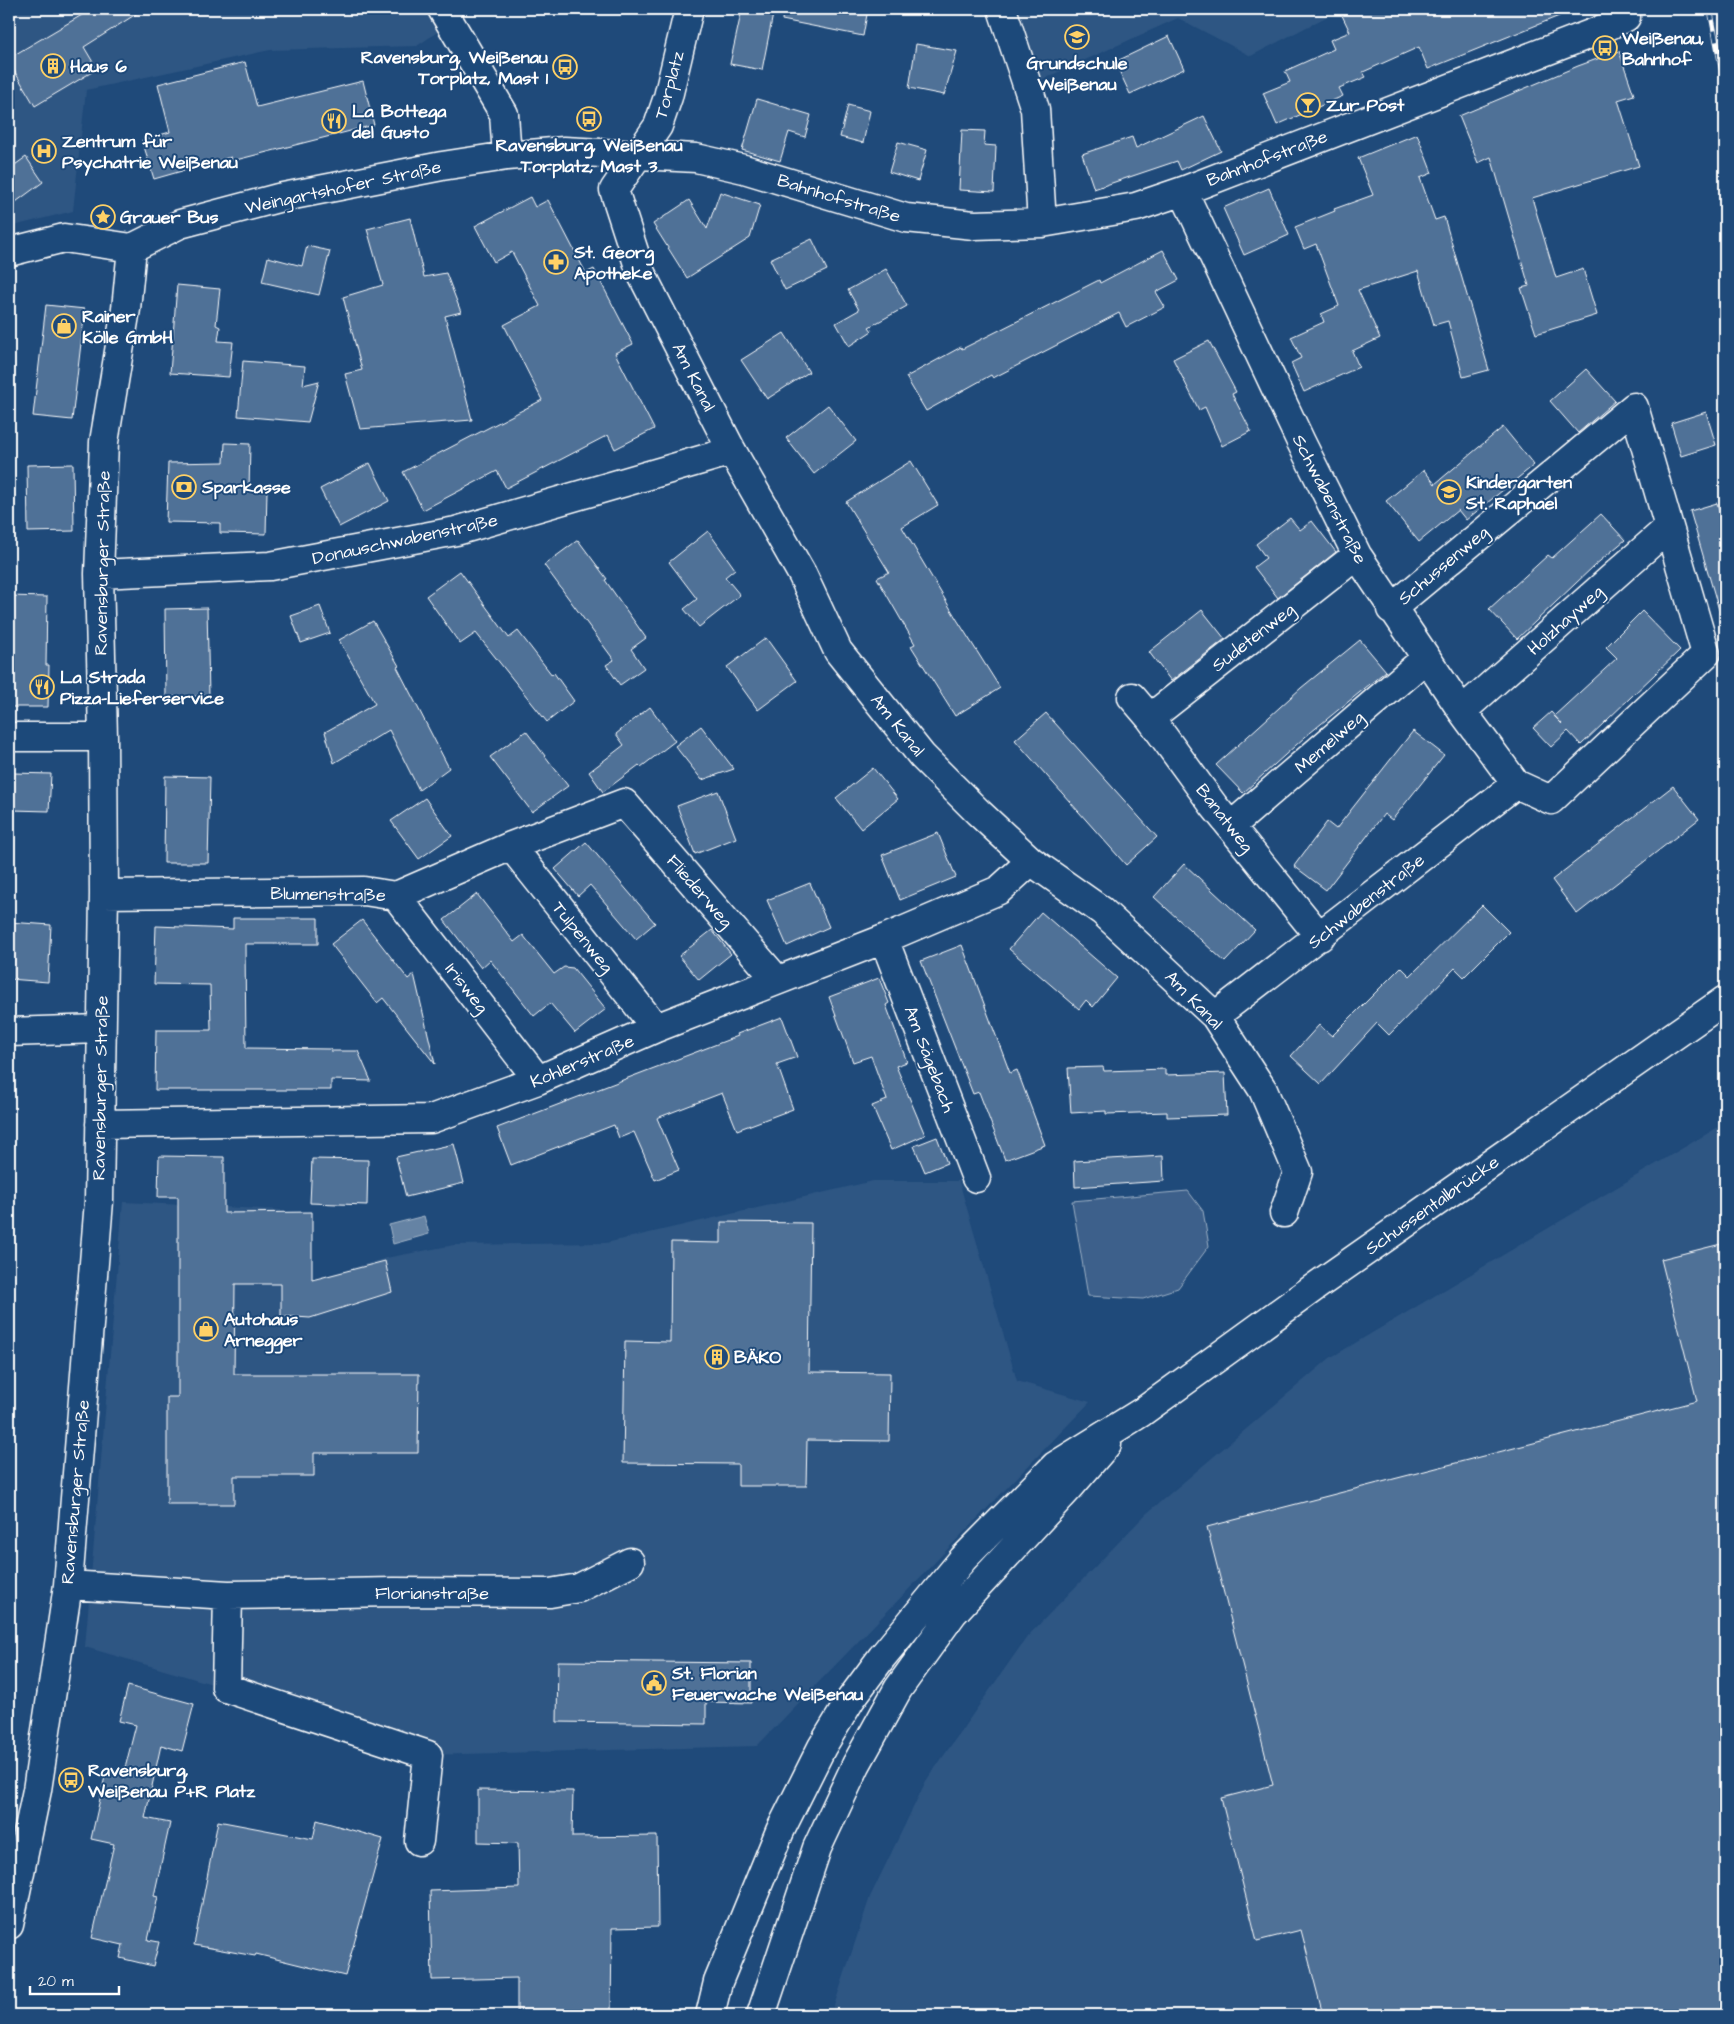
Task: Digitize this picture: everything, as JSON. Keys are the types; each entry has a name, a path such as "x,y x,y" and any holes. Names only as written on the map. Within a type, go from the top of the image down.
{"street":[{"path":"442,9 504,114 507,156"},
{"name":"Torplatz","path":"638,155 658,126 668,98 688,9"},
{"path":"1002,9 1035,109 1042,223"},
{"name":"Bahnhofstraße","path":"638,155 696,158 744,169 906,218 974,225 1042,223 1136,207 1598,31 1624,13"},
{"name":"Weingartshofer Straße","path":"132,248 180,224 278,198 442,166 507,156 564,151 638,155"},
{"name":"Am Kanal","path":"638,155 614,190 641,273 732,451 802,574 838,651 922,756 1031,862 1102,911 1215,1016 1263,1090 1298,1172 1284,1213"},
{"name":"Schwabenstraße","path":"1183,190 1301,442 1357,555 1462,711 1516,784 1551,800 1706,654 1634,407"},
{"path":"9,252 64,238 132,248"},
{"name":"Ravensburger Straße","path":"9,1925 36,1790 68,1586 99,1201 100,1030 104,894 99,574 104,442 126,309 132,248"},
{"name":"Schussenweg","path":"1391,608 1634,407"},
{"name":"Donauschwabenstraße","path":"99,574 270,566 456,532 732,451"},
{"name":"Holzhayweg","path":"1462,711 1668,528"},
{"name":"Sudetenweg","path":"1150,718 1357,555"},
{"name":"Memelweg","path":"1231,826 1426,658"},
{"name":"Banatweg","path":"1132,697 1231,826 1320,936"},
{"path":"9,737 103,736"},
{"name":"Schwabenstraße","path":"1215,1016 1516,784"},
{"name":"Blumenstraße","path":"104,894 364,891 396,896 511,846 624,802"},
{"name":"Fliederweg","path":"624,802 777,980"},
{"name":"Tulpenweg","path":"511,846 656,1028"},
{"name":"Kohlerstraße","path":"100,1124 431,1120 538,1080 656,1028 884,940 999,890 1031,862"},
{"name":"Irisweg","path":"396,896 538,1080"},
{"name":"Am Sägebach","path":"884,940 976,1178"},
{"name":"Schussentalbrücke","path":"1133,1418 1319,1284 1725,1000"},
{"path":"9,1032 100,1030"},
{"path":"710,2015 718,1982 780,1831 822,1746 851,1699 894,1642 963,1560 1056,1466 1133,1418"},
{"path":"761,2015 817,1848 856,1765 898,1689 952,1614 1133,1418"},
{"name":"Florianstraße","path":"68,1586 228,1595 394,1592 550,1593 579,1588 630,1562"},
{"path":"228,1595 226,1688 428,1755 419,1842"}],"shaded area":[{"name":"Zentrum für Psychatrie Weißenau","path":"9,9 471,9 417,46 270,50 86,90 73,211 9,227"},
{"name":"Grundschule Weißenau","path":"1008,9 1323,9 1326,17 1251,56 1178,18 1043,79 1029,70"},
{"path":"1725,1123 1725,2015 831,2015 870,1897 926,1781 1027,1637 1146,1514 1330,1358"},
{"path":"873,1181 959,1181 1017,1381 1090,1402 757,1746 428,1755 226,1688 85,1647 123,1202 281,1210 282,1289 386,1258 454,1245 606,1243"},
{"path":"1188,1191 1203,1211 1209,1246 1178,1288 1143,1299 1088,1296 1072,1201"},
{"path":"424,1216 429,1234 393,1244 389,1225"}],"building":[{"name":"Haus 6","path":"92,9 144,9 84,47 97,69 35,106 9,62 9,58"},
{"path":"742,9 774,9 762,70 730,64"},
{"path":"783,9 868,9 863,36 782,20"},
{"path":"1339,9 1574,10 1428,69 1419,47 1363,72 1366,77 1339,88 1343,96 1277,125 1263,93 1290,82 1285,71 1334,49 1330,40 1350,32"},
{"path":"1169,36 1184,69 1130,94 1115,62"},
{"path":"916,44 957,51 944,95 909,88"},
{"path":"1619,51 1634,95 1618,100 1639,166 1532,198 1556,278 1583,269 1597,315 1536,334 1521,288 1529,286 1491,157 1478,163 1459,116 1578,66"},
{"path":"245,62 257,107 363,81 374,125 232,161 231,157 154,179 142,140 170,132 158,84"},
{"path":"757,99 811,115 805,137 789,132 780,161 742,150"},
{"path":"848,105 870,111 863,143 840,137"},
{"path":"1204,116 1221,151 1181,170 1177,161 1094,189 1082,154 1132,137 1136,148"},
{"path":"962,130 985,131 984,145 996,146 994,192 959,190"},
{"path":"1417,134 1432,173 1420,178 1435,220 1444,217 1489,370 1463,377 1448,321 1434,325 1418,271 1358,290 1380,338 1352,351 1359,367 1304,392 1291,363 1301,358 1291,337 1324,322 1321,314 1339,306 1316,244 1304,249 1295,227 1335,211 1334,209 1373,195 1358,158"},
{"path":"898,142 927,150 918,181 889,172"},
{"path":"26,157 43,182 9,207 9,169"},
{"path":"1269,188 1289,235 1244,255 1223,208"},
{"path":"720,192 760,205 750,238 687,278 653,224 689,200 707,229"},
{"path":"530,197 535,207 548,200 586,273 594,269 633,344 615,353 654,429 615,449 608,435 506,488 497,471 423,510 403,472 542,400 504,325 540,306 512,252 494,262 475,226"},
{"path":"410,218 424,277 446,273 461,312 445,316 472,420 360,429 345,374 362,370 343,297 383,285 367,229"},
{"path":"812,239 827,270 785,290 770,259"},
{"path":"307,246 330,251 319,295 262,282 268,257 302,266"},
{"path":"1163,250 1179,280 1156,292 1165,307 1126,327 1119,313 993,378 991,375 926,411 906,377 961,347 962,349 1099,280 1100,283"},
{"path":"886,269 907,306 869,327 872,331 849,346 836,323 859,310 848,290"},
{"path":"177,285 220,289 216,325 220,327 218,341 233,342 229,377 170,373"},
{"path":"46,305 85,309 72,420 33,416"},
{"path":"784,333 809,372 767,399 741,360"},
{"path":"1209,341 1236,392 1232,394 1251,431 1222,446 1205,407 1199,410 1173,359"},
{"path":"243,361 305,366 303,385 319,381 308,422 238,416"},
{"path":"1586,369 1615,401 1578,433 1550,401"},
{"path":"828,405 856,441 814,474 786,438"},
{"path":"1706,412 1716,445 1681,456 1671,423"},
{"name":"Kindergarten St. Raphael","path":"1503,427 1534,465 1466,520 1458,510 1419,542 1386,501 1424,470 1435,484"},
{"path":"225,443 250,444 249,490 267,490 266,534 220,533 220,523 166,522 168,463 224,462"},
{"path":"911,461 938,505 902,527 1000,688 955,716 911,646 915,644 877,578 889,572 846,502"},
{"path":"370,463 389,501 339,527 320,489"},
{"path":"73,464 74,531 28,532 27,465"},
{"path":"1717,503 1725,531 1725,609 1719,610 1690,511"},
{"path":"1601,514 1625,540 1594,566 1517,639 1489,609 1548,555 1552,558"},
{"path":"1290,518 1300,530 1312,521 1336,552 1278,598 1254,567 1266,558 1256,544"},
{"path":"708,531 735,569 725,577 740,595 699,627 684,609 697,599 669,562"},
{"path":"578,540 607,579 605,580 646,638 631,649 644,668 620,685 606,665 614,660 544,565"},
{"path":"460,571 509,638 518,631 552,675 554,673 574,701 547,722 476,633 460,644 426,596"},
{"path":"9,596 47,597 46,665 49,665 48,707 9,707"},
{"path":"320,606 330,633 301,643 291,616"},
{"path":"207,608 209,696 166,697 165,609"},
{"path":"1202,610 1225,639 1171,681 1149,652"},
{"path":"1642,611 1680,650 1581,745 1568,731 1551,747 1533,728 1551,712 1554,716 1617,658 1606,647"},
{"path":"373,621 399,666 397,667 449,768 419,790 389,730 334,763 325,732 375,704 339,640"},
{"path":"766,638 797,681 758,710 727,667"},
{"path":"1360,640 1386,671 1305,737 1243,793 1216,765 1301,688"},
{"path":"650,707 675,741 641,767 639,765 603,792 589,772 624,745 616,734"},
{"path":"1046,713 1157,837 1126,865 1015,740"},
{"path":"701,726 734,769 702,780 675,746"},
{"path":"526,731 568,786 532,812 490,757"},
{"path":"1413,731 1444,755 1392,820 1384,814 1326,890 1294,866 1327,822 1336,829"},
{"path":"873,768 898,799 861,829 836,798"},
{"path":"14,773 51,774 49,811 12,810"},
{"path":"165,776 210,777 208,863 164,863"},
{"path":"1673,786 1699,819 1577,914 1552,880"},
{"path":"718,791 736,838 695,854 677,806"},
{"path":"425,798 452,836 419,859 391,821"},
{"path":"938,833 956,877 900,900 882,855"},
{"path":"586,842 655,923 636,939 590,885 578,896 555,869"},
{"path":"1184,864 1255,930 1225,962 1154,897"},
{"path":"810,883 829,927 787,946 767,900"},
{"path":"477,894 514,942 523,935 554,974 564,967 573,968 606,1009 575,1033 550,1003 534,1016 490,960 481,968 444,920"},
{"path":"1482,905 1509,932 1464,977 1455,968 1389,1035 1377,1023 1321,1084 1291,1056 1319,1025 1332,1036 1401,967 1410,976"},
{"path":"1041,912 1117,978 1093,1007 1086,1000 1079,1009 1009,949"},
{"path":"233,918 318,918 318,944 245,944 246,1048 358,1051 371,1081 331,1080 331,1090 155,1090 156,1030 211,1030 210,985 154,984 156,926 233,929"},
{"path":"362,920 408,979 414,974 435,1064 383,998 377,1003 331,944"},
{"path":"9,922 51,925 48,982 9,979"},
{"path":"712,930 731,954 699,980 679,956"},
{"path":"962,945 1010,1073 1017,1070 1045,1145 1005,1160 979,1092 973,1094 921,961"},
{"path":"879,978 889,1003 886,1005 907,1062 896,1066 925,1135 891,1150 872,1106 887,1100 871,1056 853,1062 829,997"},
{"path":"782,1017 797,1057 777,1064 793,1109 737,1130 722,1093 657,1118 679,1170 655,1180 634,1132 619,1138 614,1125 511,1165 497,1128 738,1036 737,1034"},
{"path":"1103,1067 1104,1071 1165,1069 1165,1075 1225,1073 1227,1115 1167,1117 1167,1112 1106,1114 1106,1111 1071,1113 1068,1068"},
{"path":"937,1137 947,1163 925,1172 914,1146"},
{"path":"454,1144 464,1183 406,1197 396,1157"},
{"name":"Autohaus Arnegger","path":"159,1156 224,1157 224,1213 312,1212 312,1280 385,1261 392,1292 310,1318 281,1316 281,1284 235,1284 234,1374 419,1374 418,1453 314,1453 314,1476 234,1476 234,1504 167,1504 167,1397 178,1397 178,1197 158,1197"},
{"path":"1163,1156 1164,1181 1075,1187 1074,1161"},
{"path":"312,1159 368,1160 367,1205 310,1203"},
{"name":"BÄKO","path":"721,1222 811,1223 809,1372 890,1373 889,1441 807,1440 806,1486 738,1486 738,1464 623,1463 625,1341 670,1342 671,1242 721,1243"},
{"path":"1725,1243 1725,2015 1323,2015 1301,1930 1257,1941 1221,1798 1273,1785 1207,1527 1697,1401 1661,1259"},
{"name":"St. Florian Feuerwache Weißenau","path":"558,1661 751,1663 751,1703 706,1702 706,1724 557,1722"},
{"path":"128,1686 194,1704 182,1751 161,1745 145,1818 170,1823 154,1896 158,1897 148,1940 159,1942 153,1966 120,1958 123,1945 92,1938 114,1844 91,1839 106,1772 123,1776 136,1725 119,1721"},
{"path":"478,1790 573,1791 572,1837 657,1836 658,1927 612,1928 611,2015 517,2014 517,1978 432,1980 430,1891 519,1888 518,1843 478,1842"},
{"path":"317,1820 383,1839 345,1976 256,1954 255,1956 194,1945 218,1821 313,1839"}],"railway":[{"path":"1710,9 1725,87"}],"place":[{"name":"Grundschule Weißenau","path":"1077,37"},
{"name":"Weißenau, Bahnhof","path":"1605,48"},
{"name":"Haus 6","path":"53,66"},
{"name":"Ravensburg, Weißenau Torplatz, Mast 1","path":"565,67"},
{"name":"Zur Post","path":"1308,105"},
{"name":"Ravensburg, Weißenau Torplatz, Mast 3","path":"589,119"},
{"name":"La Bottega del Gusto","path":"334,121"},
{"name":"Zentrum für Psychatrie Weißenau","path":"44,151"},
{"name":"Grauer Bus","path":"103,217"},
{"name":"St. Georg Apotheke","path":"556,262"},
{"name":"Rainer Kölle GmbH","path":"64,326"},
{"name":"Sparkasse","path":"184,487"},
{"name":"Kindergarten St. Raphael","path":"1449,492"},
{"name":"La Strada Pizza-Lieferservice","path":"42,687"},
{"name":"Autohaus Arnegger","path":"206,1329"},
{"name":"BÄKO","path":"717,1357"},
{"name":"St. Florian Feuerwache Weißenau","path":"654,1683"},
{"name":"Ravensburg, Weißenau P+R Platz","path":"71,1780"}]}
